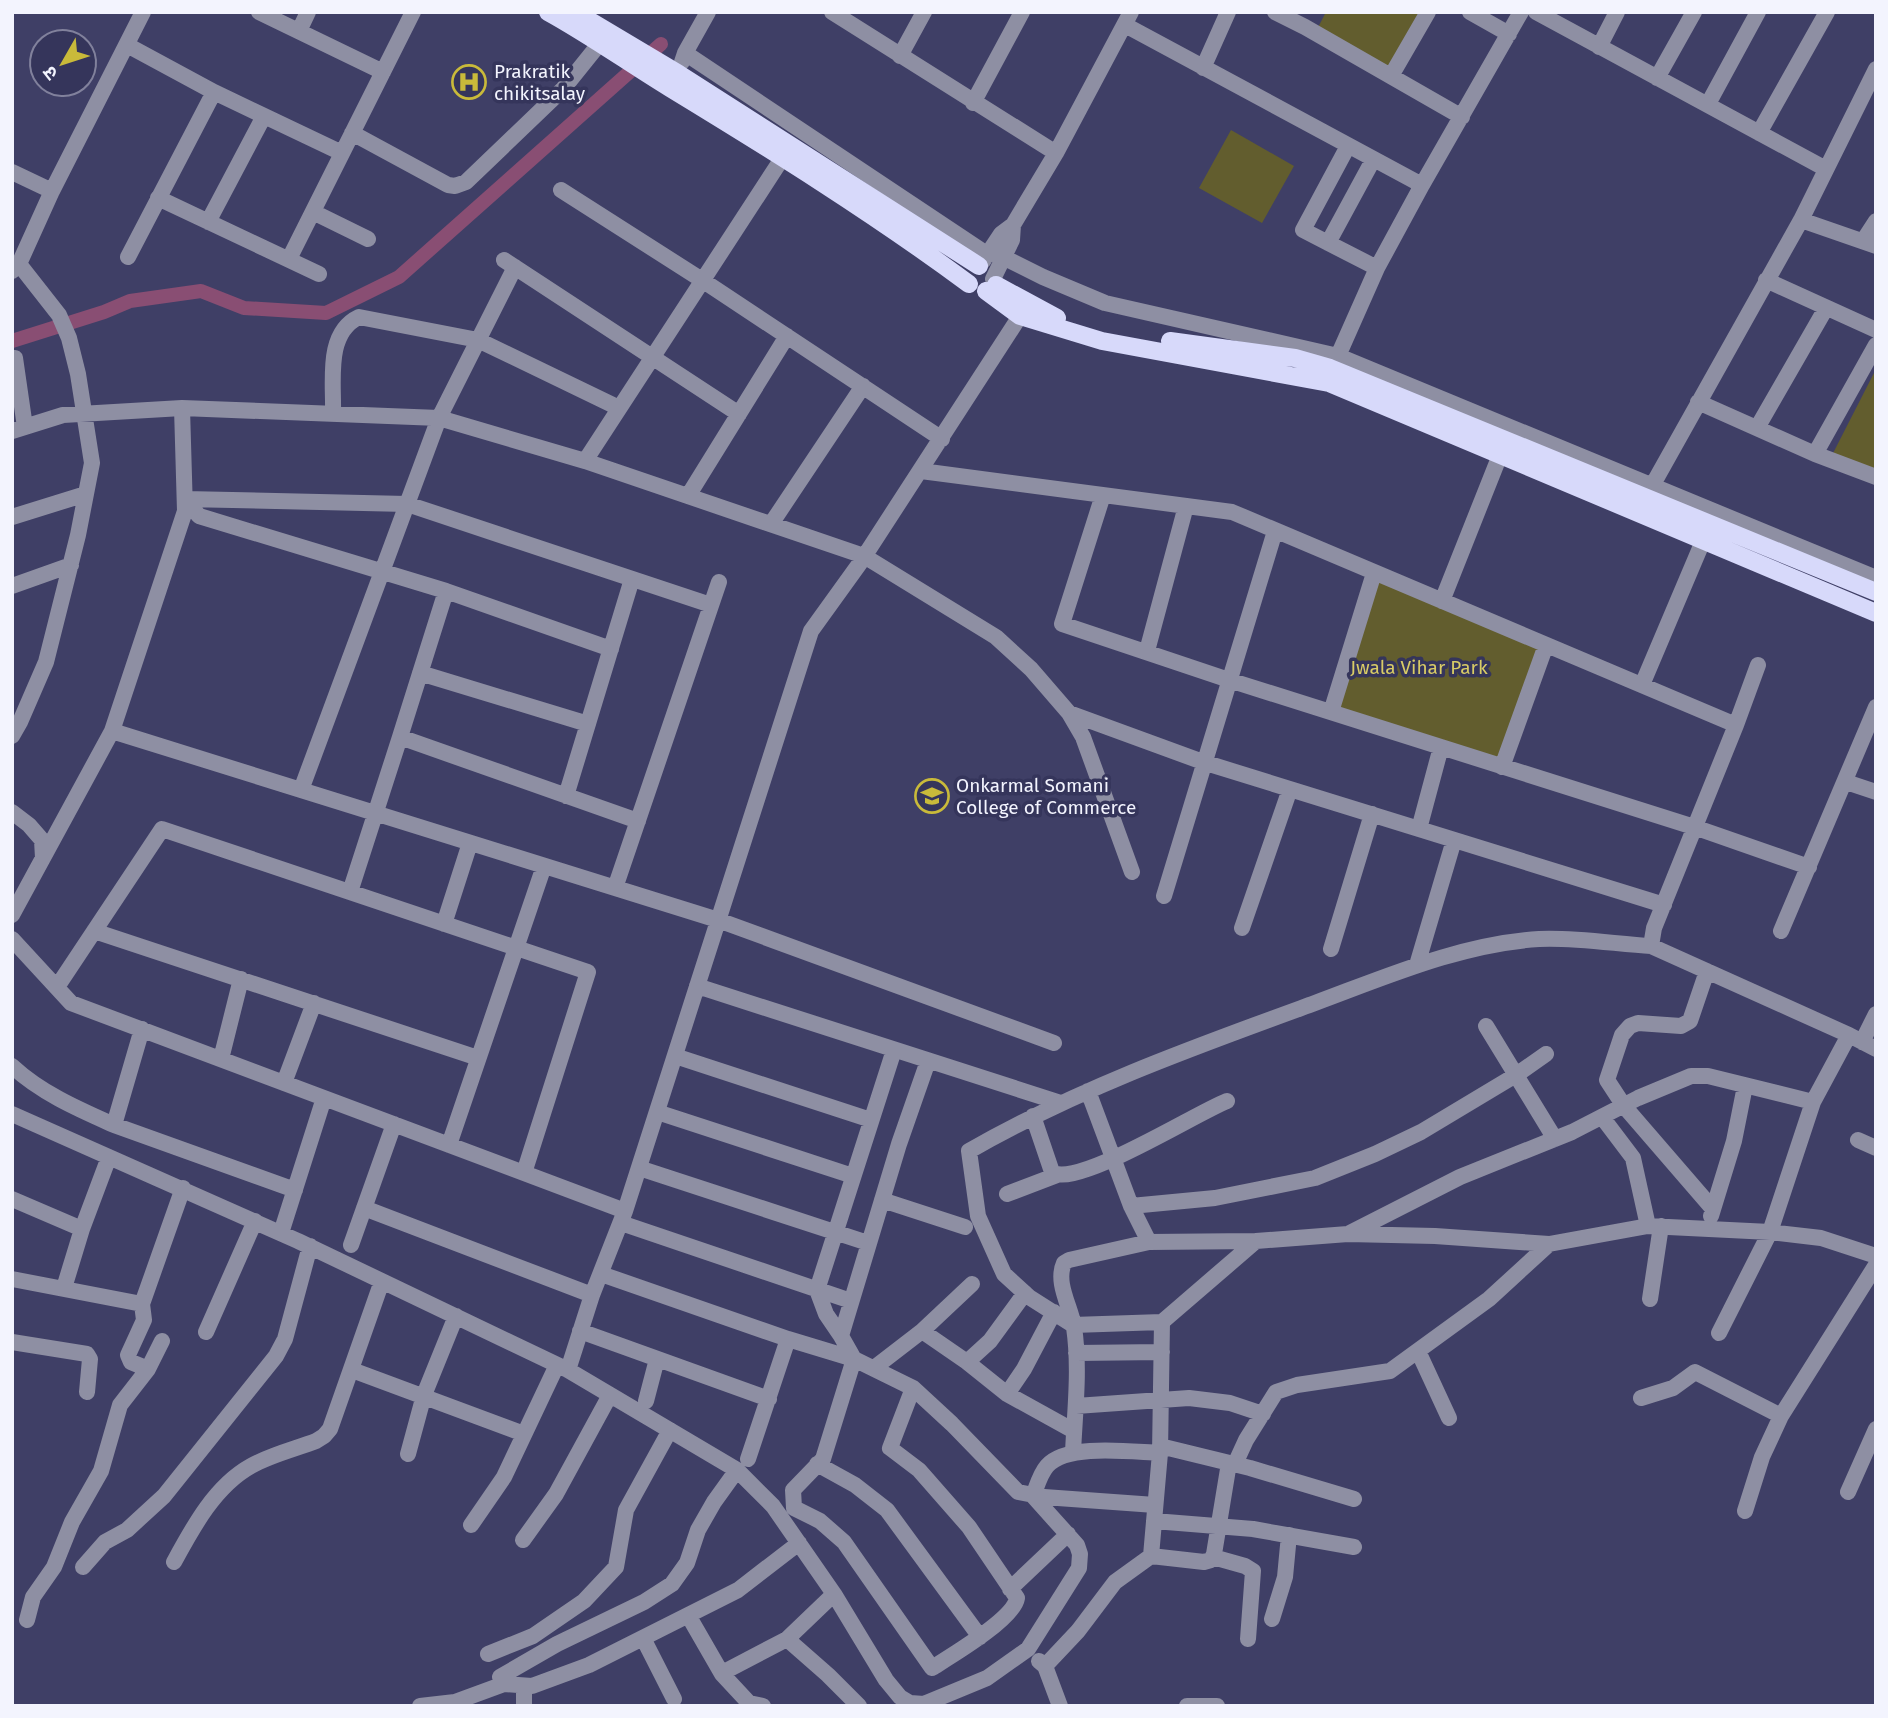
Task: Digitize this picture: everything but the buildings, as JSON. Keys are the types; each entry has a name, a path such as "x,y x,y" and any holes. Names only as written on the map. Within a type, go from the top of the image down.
{"main road":[{"path":"548,12 671,76 869,186 983,260 970,273 1020,316 1102,341 1330,368"},
{"path":"575,12 606,41"},
{"path":"671,76 783,157 909,238 985,284 1049,315 1103,332 1295,358 1330,368 1703,541 1876,613"},
{"path":"1503,447 1651,492 1876,592"}],"street":[{"path":"13,733 47,662 92,463 86,414 69,338 59,315 16,267 143,12"},
{"path":"259,12 383,72"},
{"path":"299,32 308,12"},
{"path":"289,259 412,12"},
{"path":"671,76 708,12"},
{"path":"832,12 1056,153"},
{"path":"900,56 925,12"},
{"path":"973,103 1023,12"},
{"path":"1203,68 1228,12"},
{"path":"1275,12 1309,20 1391,76 1462,117"},
{"path":"1391,76 1429,12"},
{"path":"1470,12 1509,34"},
{"path":"1330,368 1377,268 1521,12"},
{"path":"1536,12 1826,169"},
{"path":"1599,47 1617,12"},
{"path":"1657,78 1694,12"},
{"path":"1708,104 1758,12"},
{"path":"1759,133 1827,12"},
{"path":"983,260 1002,234 1013,225 1056,153 1128,19 1203,68 1422,185"},
{"path":"352,133 448,185 460,184 563,89 606,41"},
{"path":"127,45 214,92 342,153"},
{"path":"685,54 869,186"},
{"path":"1651,492 1698,402 1801,220 1876,69"},
{"path":"128,257 214,92"},
{"path":"208,222 264,116"},
{"path":"1348,146 1303,230 1377,268"},
{"path":"585,461 783,157"},
{"path":"1328,243 1373,160"},
{"path":"12,172 52,191"},
{"path":"561,190 942,439"},
{"path":"158,198 319,274"},
{"path":"313,212 368,239"},
{"path":"1801,220 1869,244 1876,220"},
{"path":"985,284 1005,258 1012,240 1013,225"},
{"path":"1005,258 1105,303 1330,368 1876,578"},
{"path":"301,790 439,418 478,340 509,263 739,414"},
{"path":"1766,280 1876,330"},
{"path":"1757,428 1826,308"},
{"path":"471,1525 504,1477 524,1434 566,1366 580,1331 623,1217 811,631 921,471 1020,316"},
{"path":"333,414 335,346 349,322 359,317 478,340 619,408"},
{"path":"688,496 787,337"},
{"path":"1815,454 1876,345"},
{"path":"15,358 19,429 63,415 182,408 439,418 585,461 864,556 996,637 1031,669 1069,713 1083,737 1132,872"},
{"path":"771,524 863,386"},
{"path":"1698,402 1815,454 1876,477"},
{"path":"12,915 112,731 185,511 182,408"},
{"path":"1442,601 1503,447"},
{"path":"921,471 1231,512 1736,725"},
{"path":"12,517 86,494"},
{"path":"1103,495 1062,624 1147,650 1229,680 1694,827 1809,867"},
{"path":"185,499 407,504 711,605"},
{"path":"185,499 199,516 446,591 611,649"},
{"path":"1147,650 1186,506"},
{"path":"1164,896 1275,531"},
{"path":"1642,685 1703,541"},
{"path":"12,586 71,565"},
{"path":"1331,712 1374,573"},
{"path":"566,796 632,579"},
{"path":"615,888 719,582"},
{"path":"350,892 446,591"},
{"path":"1502,767 1546,645"},
{"path":"1652,937 1758,666"},
{"path":"420,673 588,724"},
{"path":"1782,931 1876,707"},
{"path":"1069,713 1203,762 1664,905"},
{"path":"112,731 718,920 1054,1043"},
{"path":"400,737 638,821"},
{"path":"1419,829 1441,747"},
{"path":"1846,782 1876,792"},
{"path":"1242,928 1290,789"},
{"path":"12,812 42,840 43,858"},
{"path":"1331,949 1372,814"},
{"path":"57,987 162,829 588,972 524,1173"},
{"path":"1418,960 1454,840"},
{"path":"444,923 470,843"},
{"path":"449,1144 544,866"},
{"path":"94,931 478,1058"},
{"path":"697,986 1046,1098 1088,1091 1162,1058 1418,960 1472,948 1541,939 1652,937 1707,971 1862,1042"},
{"path":"12,939 71,1003 449,1144 524,1173 623,1217 851,1301"},
{"path":"1707,971 1693,1015 1687,1024 1681,1026 1637,1023 1626,1029 1606,1080 1623,1106 1713,1209"},
{"path":"221,1059 241,979"},
{"path":"284,1083 314,1003"},
{"path":"1719,1333 1770,1232 1813,1102 1862,1042 1876,1014"},
{"path":"1486,1026 1555,1139"},
{"path":"114,1125 142,1029"},
{"path":"894,1050 817,1290 826,1314 854,1359 823,1459 793,1490 794,1508 820,1521 844,1542 932,1668 981,1637 1014,1607 1017,1598 969,1527 919,1469 890,1448 913,1388"},
{"path":"1131,1206 1215,1198 1315,1178 1421,1132 1546,1054"},
{"path":"675,1056 871,1120"},
{"path":"841,1336 928,1061"},
{"path":"12,1066 26,1080 71,1107 295,1190"},
{"path":"1348,1234 1460,1177 1555,1139 1691,1076 1708,1076 1813,1102"},
{"path":"1707,1229 1734,1141 1745,1086"},
{"path":"1088,1091 1131,1206 1149,1242"},
{"path":"284,1225 324,1098"},
{"path":"1046,1098 1033,1116 969,1151 978,1216 1004,1274 1025,1293 1073,1325 1162,1322 1256,1241"},
{"path":"1007,1194 1113,1158 1227,1101"},
{"path":"657,1112 853,1176"},
{"path":"12,1114 255,1221 284,1225 310,1246 566,1366 670,1430 743,1465 834,1594 886,1681 909,1705 924,1704 987,1678 1028,1649 1079,1568 1080,1554 1077,1545 913,1388 854,1359 601,1274"},
{"path":"1033,1116 1049,1167 1057,1175"},
{"path":"1602,1117 1633,1158 1655,1226 1650,1299"},
{"path":"351,1245 394,1124"},
{"path":"1857,1140 1876,1148"},
{"path":"64,1287 109,1157"},
{"path":"639,1168 869,1244"},
{"path":"148,1369 131,1362 128,1355 145,1320 142,1304 183,1188"},
{"path":"12,1199 82,1229"},
{"path":"882,1200 965,1227"},
{"path":"364,1208 592,1295"},
{"path":"206,1332 255,1221"},
{"path":"1073,1452 1076,1353 1073,1325 1061,1279 1064,1263 1069,1260 1149,1242 1256,1241 1348,1234 1434,1236 1549,1244 1655,1226 1770,1232 1821,1238 1876,1256"},
{"path":"1213,1557 1232,1464 1276,1392 1297,1385 1390,1371 1489,1298 1549,1244"},
{"path":"83,1567 105,1542 127,1530 164,1496 275,1356 285,1339 310,1246"},
{"path":"1745,1511 1762,1457 1782,1416 1876,1265"},
{"path":"12,1279 142,1304"},
{"path":"174,1562 195,1524 233,1479 251,1465 324,1436 330,1429 382,1281"},
{"path":"874,1368 922,1331 972,1284"},
{"path":"967,1362 990,1341 1025,1293"},
{"path":"1007,1394 1024,1369 1054,1312"},
{"path":"408,1454 424,1395 456,1316"},
{"path":"1151,1556 1160,1450 1162,1322"},
{"path":"580,1331 769,1399"},
{"path":"922,1331 1007,1394 1074,1431"},
{"path":"504,1684 500,1677 557,1644 644,1602 673,1584 687,1563 698,1530 714,1502 743,1465 769,1399 788,1339"},
{"path":"27,1620 33,1597 54,1567 72,1522 101,1471 120,1405 148,1369 162,1340"},
{"path":"12,1342 87,1354 87,1392"},
{"path":"1419,1351 1449,1418"},
{"path":"1076,1353 1162,1352"},
{"path":"646,1401 657,1359"},
{"path":"352,1370 524,1434"},
{"path":"1641,1398 1673,1388 1695,1372 1782,1416"},
{"path":"523,1540 556,1493 610,1395"},
{"path":"1076,1406 1161,1399 1208,1399 1263,1413"},
{"path":"1847,1492 1869,1463 1876,1429"},
{"path":"488,1654 533,1636 584,1601 616,1567 626,1510 670,1430"},
{"path":"1026,1494 1047,1465 1058,1457 1073,1452 1160,1450 1232,1464 1354,1499"},
{"path":"817,1464 855,1485 887,1510 981,1637"},
{"path":"1026,1494 1289,1535 1354,1548"},
{"path":"1010,1589 1068,1534"},
{"path":"1272,1619 1285,1577 1289,1535"},
{"path":"421,1706 455,1702 504,1684 524,1686 542,1683 589,1665 738,1590 799,1543"},
{"path":"1045,1666 1078,1631 1115,1583 1151,1556 1204,1562 1213,1557 1253,1571 1248,1639"},
{"path":"722,1674 787,1639 834,1594"},
{"path":"688,1615 722,1674 753,1705"},
{"path":"643,1638 674,1699"},
{"path":"787,1639 859,1706"},
{"path":"1028,1649 1045,1666 1060,1706"},
{"path":"524,1686 524,1706"},
{"path":"1187,1706 1217,1706"}],"green space":[{"path":"1326,12 1420,12 1385,74 1314,35"},
{"path":"1231,130 1294,166 1262,223 1199,188"},
{"path":"1876,369 1876,484 1828,463"},
{"name":"Jwala Vihar Park","path":"1374,573 1546,645 1502,767 1331,712"}],"waterway":[{"path":"12,341 130,301 201,291 244,308 326,313 399,277 661,44"}],"place":[{"name":"Prakratik chikitsalay","path":"469,82"},
{"name":"Onkarmal Somani College of Commerce","path":"932,796"}]}
